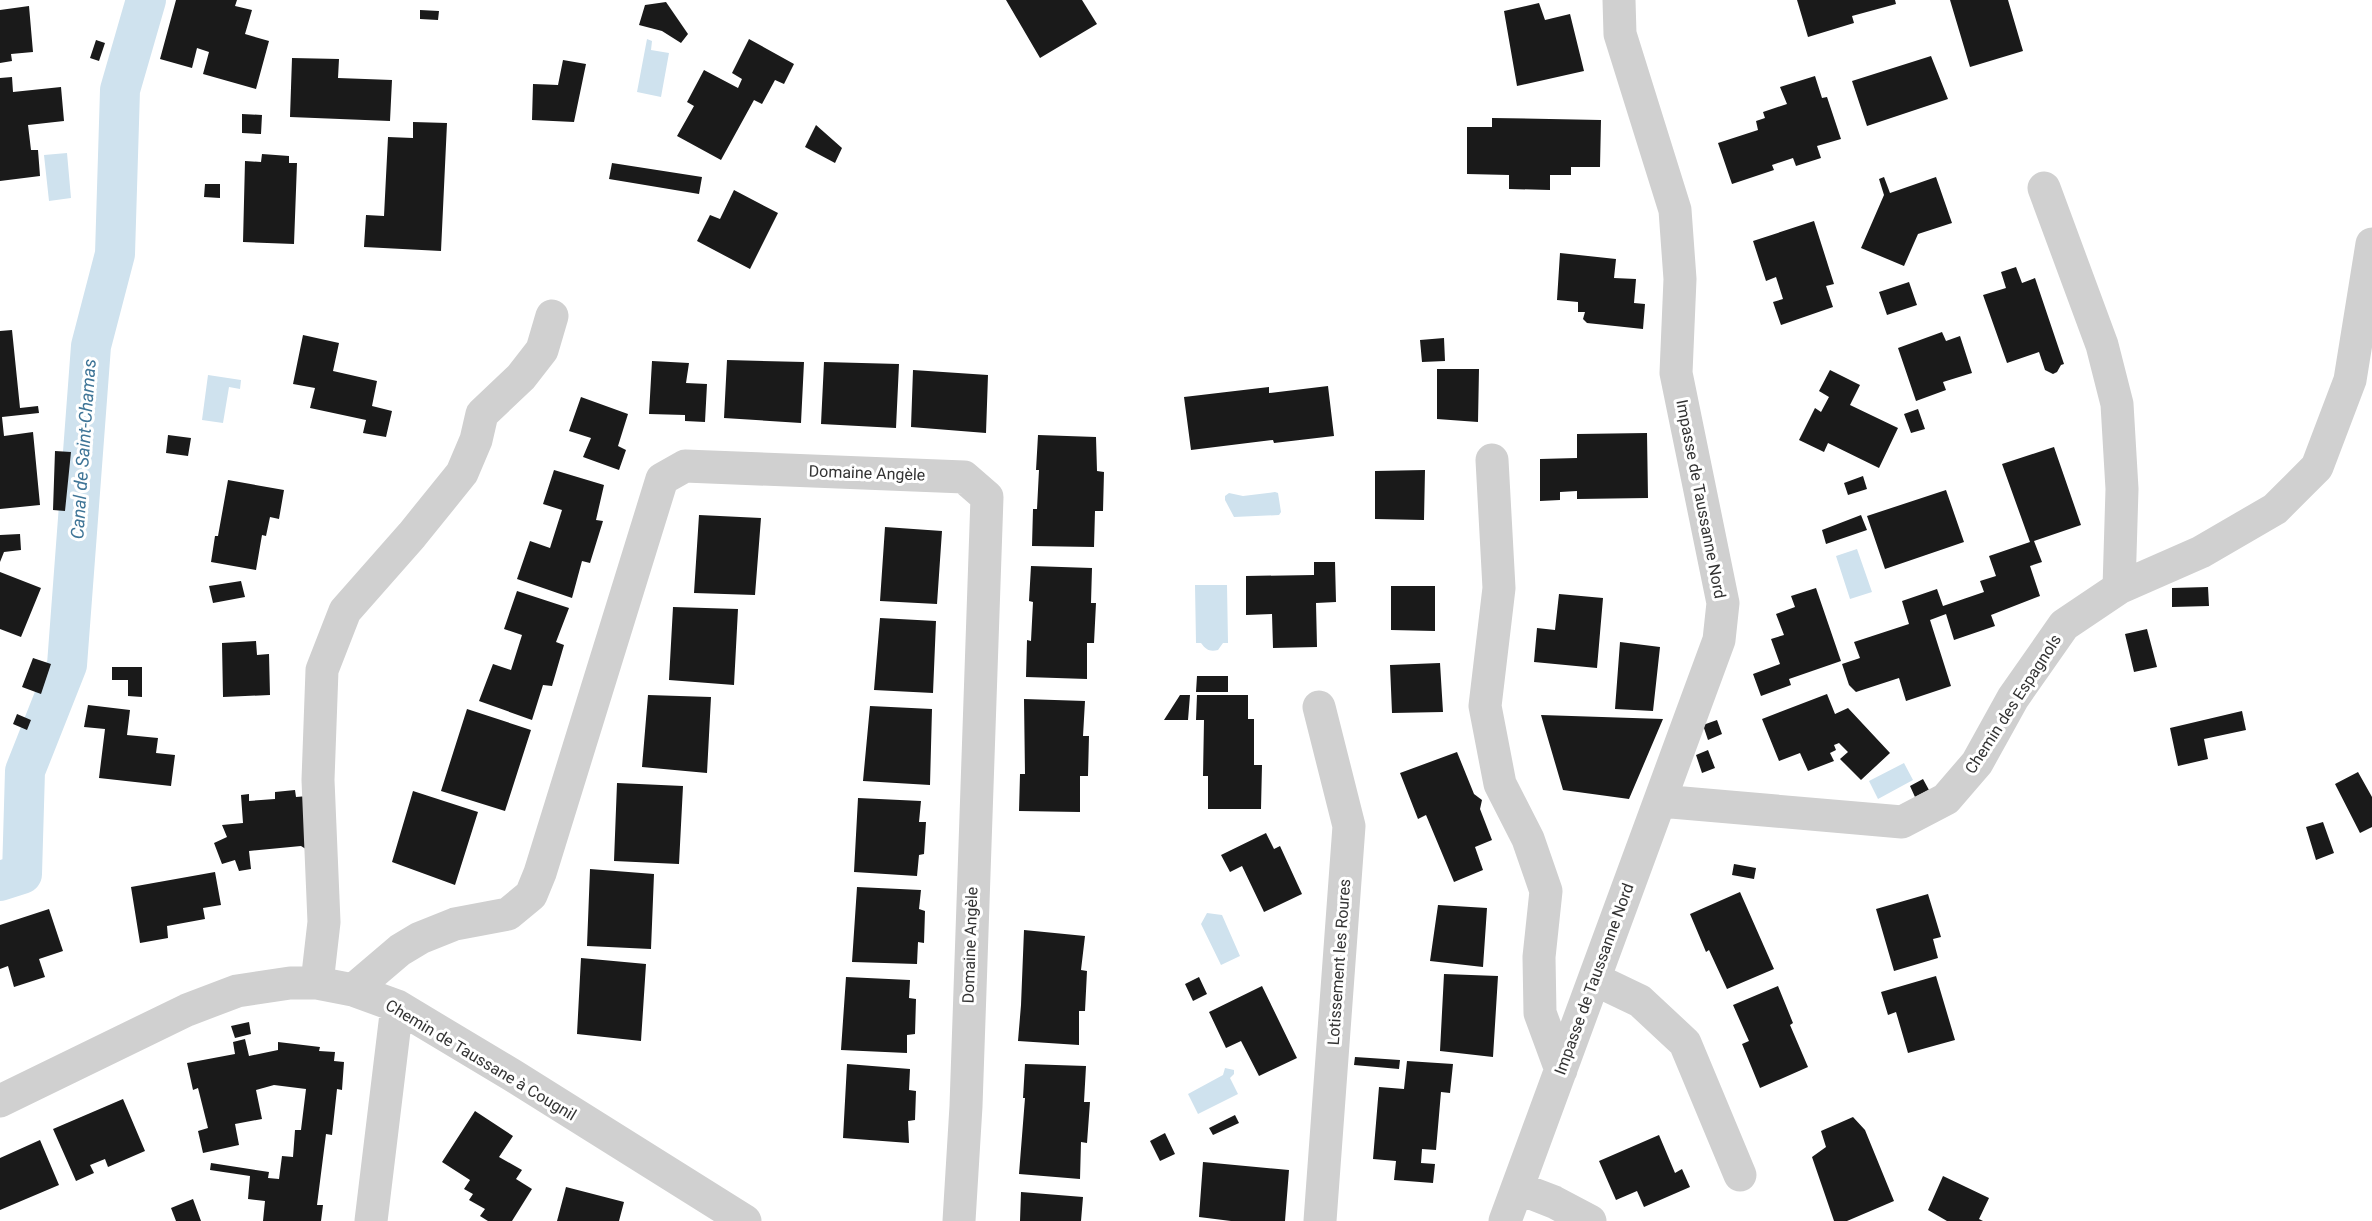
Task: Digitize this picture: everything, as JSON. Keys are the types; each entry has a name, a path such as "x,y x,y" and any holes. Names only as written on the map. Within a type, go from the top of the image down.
{"street":[{"name":"Impasse de Taussanne Nord","path":"1505,1221 1719,640 1723,603 1676,373 1680,279 1675,210 1620,34 1619,0"},
{"path":"2044,188 2102,345 2117,404 2122,489 2119,588"},
{"name":"Chemin des Espagnols","path":"1660,801 1902,822 1947,799 1977,763 2013,698 2064,625 2119,588 2201,552 2275,508 2317,467 2350,380 2372,244"},
{"path":"317,983 324,922 318,780 322,670 345,611 412,535 462,473 476,440 482,414 521,377 542,350 552,316"},
{"path":"1492,460 1499,588 1485,706 1500,784 1528,839 1545,891 1539,957 1540,1013 1561,1070"},
{"name":"Domaine Angèle","path":"353,990 400,950 420,938 454,924 508,914 531,896 662,479 685,465 964,477 987,497 966,1106 959,1221"},
{"name":"Lotissement les Roures","path":"1319,707 1349,826 1320,1221"},
{"path":"1594,979 1640,1001 1685,1042 1740,1175"},
{"name":"Chemin de Taussane à Cougnil","path":"0,1101 187,1010 237,991 290,983 317,983 353,990 397,1006 745,1221"},
{"path":"371,1221 397,1006"},
{"path":"1518,1188 1554,1202 1590,1221"}],"water":[{"path":"647,39 652,41 651,50 669,53 661,97 637,92"},
{"path":"67,153 71,198 49,201 44,155"},
{"path":"208,375 241,380 240,389 229,387 223,423 202,420"},
{"path":"1229,493 1243,496 1278,493 1281,512 1279,515 1234,517 1225,500 1225,496"},
{"path":"1857,549 1872,592 1850,599 1836,556"},
{"path":"1195,585 1227,585 1228,643 1223,643 1218,650 1208,650 1201,643 1196,643"},
{"path":"1904,763 1913,780 1878,799 1869,781"},
{"path":"1207,913 1222,915 1240,956 1221,965 1201,924"},
{"path":"1225,1068 1234,1070 1230,1078 1238,1094 1198,1114 1188,1094 1223,1075"}],"building":[{"path":"176,0 237,0 235,6 252,10 245,34 269,41 256,89 203,74 209,52 197,48 192,68 160,59"},
{"path":"1006,0 1082,0 1097,24 1040,58"},
{"path":"1797,0 1895,0 1896,4 1852,16 1854,23 1808,37"},
{"path":"1950,0 2008,0 2023,51 1970,67"},
{"path":"666,2 688,34 681,43 662,31 639,25 645,5"},
{"path":"1539,3 1545,20 1570,14 1584,71 1517,86 1504,11"},
{"path":"29,6 33,52 11,54 12,61 0,63 0,10"},
{"path":"420,10 439,11 438,20 420,19"},
{"path":"749,39 794,64 784,84 775,80 762,104 754,100 721,160 677,136 694,106 687,102 704,70 738,88 742,79 732,73"},
{"path":"96,40 105,43 99,61 90,58"},
{"path":"1931,56 1948,99 1867,126 1852,81"},
{"path":"292,58 339,59 338,78 392,80 390,121 290,117"},
{"path":"563,60 586,64 574,122 532,120 533,84 558,85"},
{"path":"1815,76 1822,98 1827,97 1841,139 1817,146 1821,158 1796,166 1793,158 1772,165 1774,170 1732,184 1718,143 1758,130 1756,121 1765,118 1763,112 1787,104 1780,87"},
{"path":"12,77 13,92 61,87 64,121 28,125 31,150 38,150 40,176 0,181 0,78"},
{"path":"242,114 262,115 261,134 242,133"},
{"path":"1492,118 1601,120 1600,167 1571,167 1571,175 1550,175 1550,190 1509,189 1509,175 1467,174 1467,127 1492,127"},
{"path":"413,122 447,123 441,251 364,247 366,215 384,216 388,137 413,138"},
{"path":"816,125 842,148 835,163 805,147"},
{"path":"262,154 289,156 289,163 297,163 294,244 243,242 245,161 261,162"},
{"path":"612,163 702,177 699,194 609,179"},
{"path":"1884,177 1890,193 1936,177 1952,223 1918,234 1904,266 1861,248 1884,195 1879,179"},
{"path":"205,184 220,184 220,198 204,197"},
{"path":"734,190 778,213 750,269 697,241 710,215 720,219"},
{"path":"1814,221 1834,284 1826,286 1833,307 1781,325 1773,302 1783,299 1776,277 1766,281 1753,241"},
{"path":"1560,253 1616,259 1614,278 1636,279 1634,303 1645,304 1643,329 1587,323 1583,319 1585,312 1578,312 1578,302 1557,300"},
{"path":"2016,267 2022,283 2035,278 2064,364 2053,374 2045,370 2039,352 2007,363 1983,295 2006,288 2001,272"},
{"path":"1909,282 1917,305 1887,315 1879,292"},
{"path":"12,330 20,408 38,406 39,413 2,417 4,436 33,432 40,505 0,509 0,331"},
{"path":"1942,332 1946,341 1960,336 1972,373 1943,382 1946,390 1916,401 1898,348"},
{"path":"303,335 339,343 333,371 377,381 372,406 392,411 386,437 363,433 366,420 310,408 315,388 293,384"},
{"path":"1444,338 1445,361 1422,362 1420,340"},
{"path":"727,360 804,362 801,423 724,418"},
{"path":"652,361 689,363 686,383 707,384 705,422 685,421 685,415 649,414"},
{"path":"824,362 899,364 896,428 821,424"},
{"path":"1437,369 1479,369 1478,422 1437,419"},
{"path":"913,370 988,375 986,433 911,427"},
{"path":"1830,370 1860,385 1850,405 1898,428 1879,468 1828,443 1824,452 1799,440 1815,408 1821,412 1829,397 1819,391"},
{"path":"1328,386 1334,436 1274,443 1273,440 1191,450 1184,397 1269,387 1269,393"},
{"path":"581,397 628,414 618,446 626,450 619,470 583,457 591,438 569,431"},
{"path":"1918,409 1925,429 1911,433 1904,414"},
{"path":"1647,433 1648,498 1577,499 1577,491 1560,492 1560,500 1540,501 1540,459 1577,458 1577,434"},
{"path":"168,435 191,438 188,456 166,453"},
{"path":"1038,435 1096,437 1097,471 1104,472 1103,511 1095,511 1094,547 1032,546 1033,509 1037,509"},
{"path":"2054,447 2081,525 2034,541 2042,562 2030,566 2040,596 1991,615 1995,626 1954,640 1946,614 1930,620 1951,686 1906,701 1899,678 1856,692 1849,685 1842,664 1860,658 1854,642 1909,624 1902,601 1937,589 1943,606 1984,592 1980,581 1996,576 1989,556 2030,542 2002,464"},
{"path":"55,451 71,452 65,511 53,510"},
{"path":"554,470 604,485 596,520 603,521 590,563 582,561 572,598 517,579 530,541 550,548 562,510 543,504"},
{"path":"1425,470 1424,520 1375,519 1375,471"},
{"path":"1863,476 1867,489 1848,495 1844,483"},
{"path":"228,480 284,490 279,519 270,517 266,536 262,535 256,570 211,562"},
{"path":"1946,490 1964,542 1885,569 1867,516"},
{"path":"699,515 761,518 755,595 694,593"},
{"path":"1861,515 1867,530 1826,544 1822,530"},
{"path":"885,527 942,531 937,604 880,601"},
{"path":"20,534 21,550 4,552 0,562 0,535"},
{"path":"1314,562 1335,562 1336,602 1316,603 1317,647 1273,648 1272,614 1246,615 1246,576 1314,575"},
{"path":"1031,566 1092,568 1091,603 1096,603 1094,643 1087,643 1087,679 1026,677 1027,640 1031,641 1033,602 1029,601"},
{"path":"0,572 41,588 21,637 0,629"},
{"path":"241,581 245,597 213,603 209,586"},
{"path":"1391,586 1435,586 1435,631 1391,630"},
{"path":"2208,587 2209,606 2172,607 2172,588"},
{"path":"1816,588 1841,661 1789,679 1791,685 1761,696 1753,674 1780,664 1771,639 1784,635 1776,614 1795,607 1791,596"},
{"path":"517,591 569,608 556,642 564,645 552,686 543,685 532,720 479,701 493,664 511,670 522,635 504,629"},
{"path":"1559,594 1603,598 1597,668 1534,662 1537,628 1555,630"},
{"path":"673,607 738,609 734,685 669,680"},
{"path":"880,618 936,621 933,693 874,690"},
{"path":"2147,629 2157,667 2134,672 2125,634"},
{"path":"256,641 257,655 269,654 270,695 223,697 222,643"},
{"path":"1620,642 1660,647 1653,711 1615,709"},
{"path":"33,658 51,664 41,694 22,687"},
{"path":"1440,663 1443,712 1392,713 1390,665"},
{"path":"112,667 142,667 142,697 128,696 128,680 112,680"},
{"path":"1197,676 1228,676 1228,692 1196,692"},
{"path":"1827,694 1835,714 1848,708 1890,753 1861,780 1840,759 1848,752 1839,743 1834,745 1836,750 1830,753 1834,761 1808,771 1800,753 1779,761 1762,719"},
{"path":"648,695 711,697 707,773 642,767"},
{"path":"1180,695 1190,695 1188,720 1164,720"},
{"path":"1197,695 1248,695 1248,719 1254,719 1254,765 1262,765 1261,809 1208,809 1208,776 1203,776 1204,720 1196,720"},
{"path":"1024,699 1085,701 1083,736 1089,736 1088,776 1080,776 1080,812 1019,811 1020,774 1025,774"},
{"path":"88,705 130,710 127,735 158,738 156,753 175,755 171,786 99,778 105,729 84,727"},
{"path":"870,706 932,709 930,785 863,781"},
{"path":"467,709 531,730 505,811 441,791"},
{"path":"2242,711 2246,730 2204,739 2208,759 2178,766 2170,728"},
{"path":"17,714 31,720 27,730 13,724"},
{"path":"1541,715 1663,719 1629,799 1563,790"},
{"path":"1717,720 1722,734 1708,740 1703,725"},
{"path":"1708,750 1715,768 1702,773 1696,755"},
{"path":"1457,752 1474,794 1482,800 1480,809 1492,840 1475,847 1483,870 1454,882 1426,815 1418,819 1400,773"},
{"path":"2358,772 2372,797 2372,827 2360,833 2335,784"},
{"path":"1923,779 1929,790 1915,797 1910,786"},
{"path":"617,783 683,786 679,864 614,861"},
{"path":"295,790 296,797 308,796 309,851 301,846 249,851 251,869 239,871 235,860 222,864 214,843 227,837 222,825 243,823 241,795 249,794 249,801 275,799 275,792"},
{"path":"413,791 478,812 455,885 392,862"},
{"path":"858,798 921,801 919,822 926,822 924,854 919,855 917,876 854,872"},
{"path":"2323,822 2334,853 2316,860 2306,827"},
{"path":"1266,833 1274,849 1280,846 1302,894 1264,912 1242,866 1230,872 1221,855"},
{"path":"1734,864 1756,868 1754,879 1732,875"},
{"path":"590,869 654,874 651,949 587,946"},
{"path":"215,872 221,905 203,908 205,919 167,926 168,938 140,943 131,887"},
{"path":"857,887 921,890 919,909 925,911 924,943 918,942 917,964 852,962"},
{"path":"1740,892 1774,969 1727,989 1709,950 1706,952 1690,914"},
{"path":"1928,894 1941,937 1933,939 1938,958 1894,971 1876,909"},
{"path":"1438,905 1487,908 1483,967 1430,961"},
{"path":"49,909 63,951 39,959 45,977 14,987 8,966 0,969 0,925"},
{"path":"1024,930 1085,936 1081,970 1087,971 1085,1011 1079,1011 1079,1045 1018,1041"},
{"path":"581,958 646,964 641,1041 577,1034"},
{"path":"1444,974 1498,976 1493,1057 1440,1051"},
{"path":"1936,976 1955,1040 1908,1053 1896,1012 1888,1015 1881,992"},
{"path":"846,977 910,980 909,998 916,999 915,1034 907,1035 907,1053 841,1050"},
{"path":"1199,977 1207,994 1193,1001 1185,984"},
{"path":"1262,986 1297,1058 1259,1076 1241,1041 1226,1048 1209,1012"},
{"path":"1778,986 1793,1023 1790,1025 1808,1067 1760,1088 1742,1044 1749,1041 1733,1005"},
{"path":"249,1022 251,1034 235,1038 231,1026"},
{"path":"245,1039 249,1056 278,1050 278,1042 320,1047 319,1051 335,1052 334,1061 344,1062 342,1090 337,1089 332,1135 326,1134 317,1205 323,1205 321,1221 263,1221 265,1201 248,1199 250,1176 210,1170 211,1163 269,1172 268,1178 279,1179 282,1156 293,1157 295,1130 301,1130 306,1089 274,1085 256,1090 262,1119 235,1124 239,1145 203,1153 198,1131 208,1128 198,1088 193,1090 187,1063 235,1054 233,1042"},
{"path":"1355,1057 1400,1060 1399,1069 1354,1065"},
{"path":"1407,1061 1453,1064 1450,1093 1441,1092 1436,1150 1422,1149 1421,1163 1435,1164 1433,1183 1394,1180 1396,1161 1373,1159 1379,1087 1404,1089"},
{"path":"847,1064 910,1069 909,1090 916,1091 915,1120 908,1121 909,1143 843,1138"},
{"path":"1025,1064 1086,1066 1084,1102 1090,1102 1087,1143 1081,1142 1080,1179 1019,1174 1025,1098 1023,1098"},
{"path":"123,1099 145,1151 108,1167 105,1159 90,1165 94,1173 76,1181 53,1129"},
{"path":"475,1111 513,1136 499,1157 522,1170 516,1179 532,1189 512,1221 488,1221 480,1216 485,1209 469,1200 473,1194 464,1189 470,1180 442,1162"},
{"path":"1235,1115 1239,1123 1213,1135 1209,1128"},
{"path":"1853,1117 1865,1130 1894,1201 1847,1221 1834,1221 1812,1157 1826,1147 1821,1131"},
{"path":"1165,1133 1175,1154 1160,1161 1150,1141"},
{"path":"1659,1135 1675,1173 1682,1169 1690,1187 1644,1207 1637,1191 1616,1200 1599,1161"},
{"path":"40,1140 59,1185 0,1210 0,1158"},
{"path":"1203,1162 1289,1170 1285,1221 1231,1221 1199,1217"},
{"path":"1943,1176 1989,1198 1979,1219 1983,1221 1947,1221 1928,1210"},
{"path":"566,1187 624,1202 619,1221 557,1221"},
{"path":"1021,1192 1083,1197 1081,1221 1020,1221"},
{"path":"193,1199 201,1221 176,1221 171,1208"}],"waterway":[{"name":"Canal de Saint-Chamas","path":"0,881 22,874 25,771 67,665 91,346 115,254 120,90 146,0"}]}
